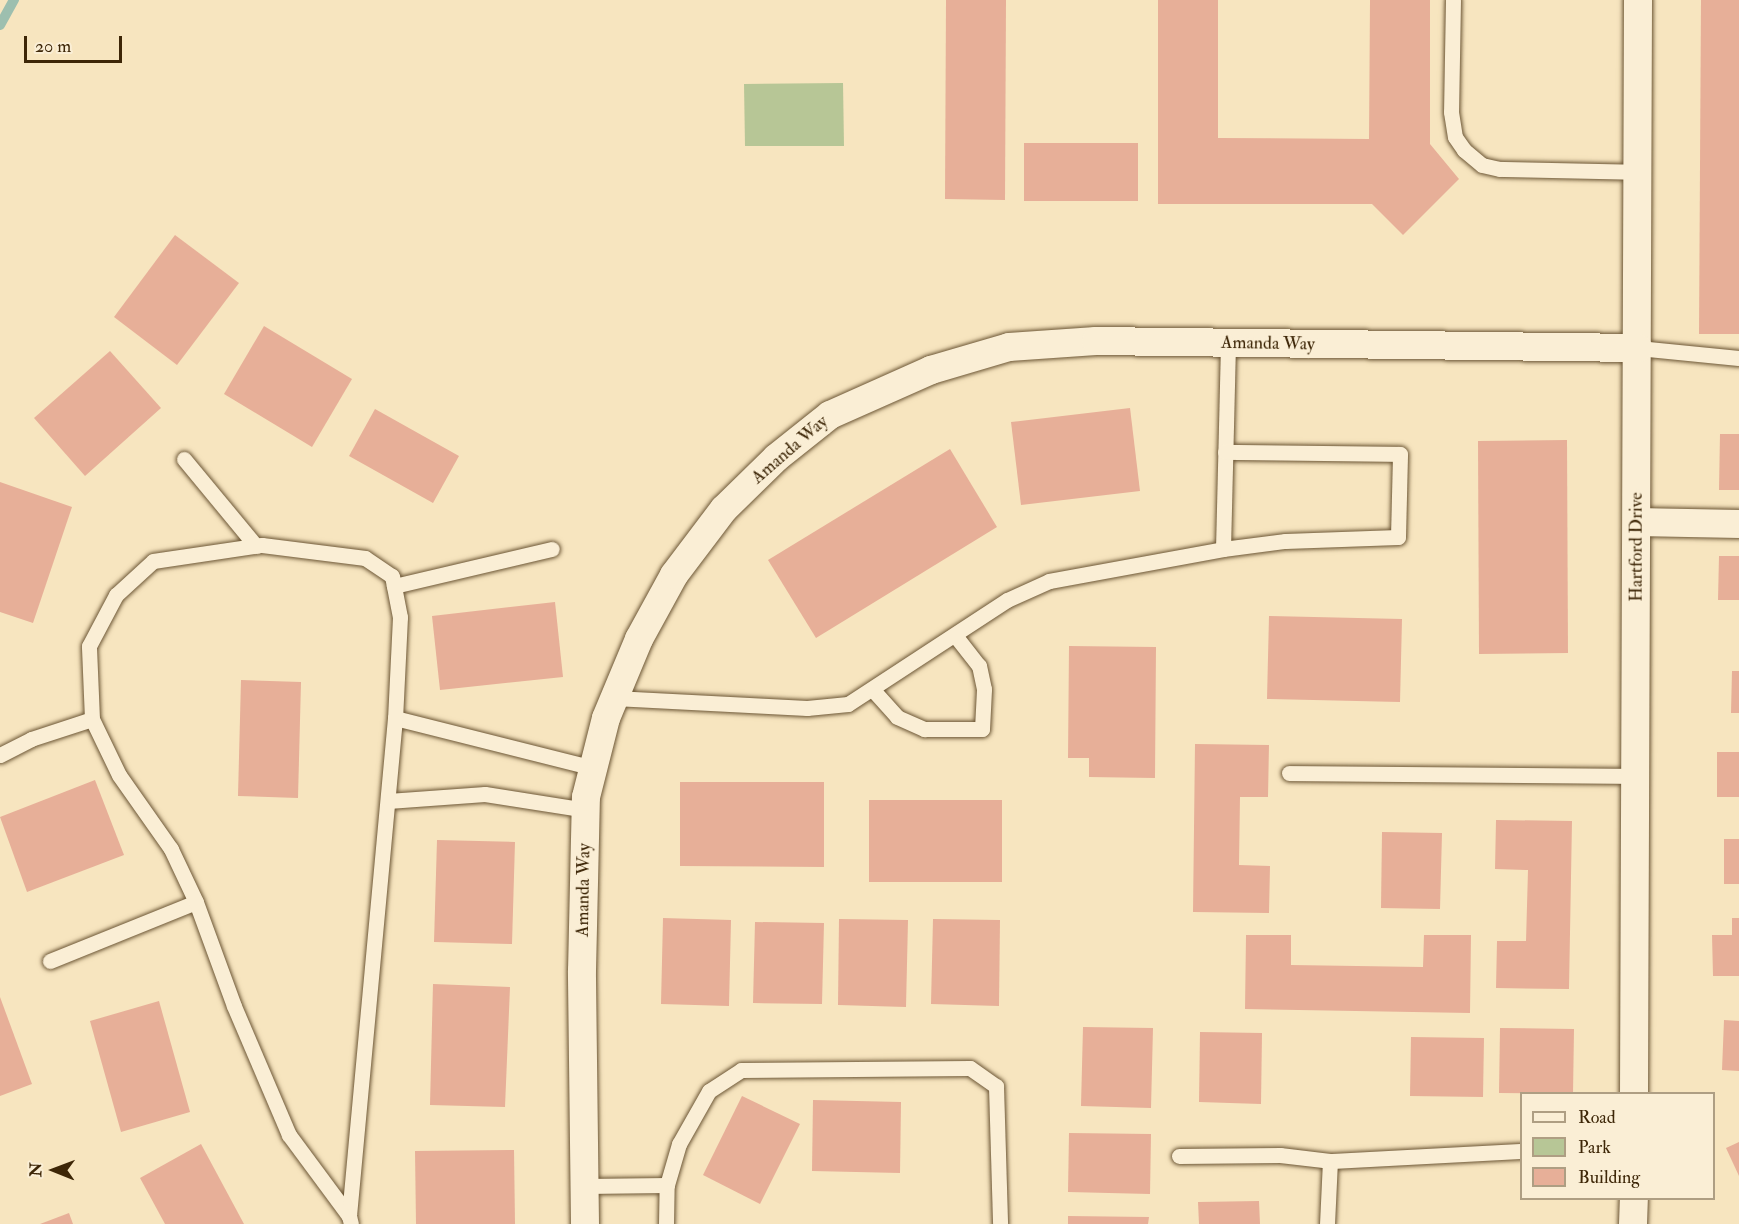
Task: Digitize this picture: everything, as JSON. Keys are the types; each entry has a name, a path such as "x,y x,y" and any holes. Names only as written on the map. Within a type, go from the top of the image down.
{"street":[{"name":"Hartford Drive","path":"1634,1092 1638,0"},
{"name":"Amanda Way","path":"585,1224 582,971 586,810 594,768 614,698 639,639 674,575 724,509 776,458 830,415 931,370 1009,347 1096,341 1638,348"},
{"path":"1637,522 1739,524"},
{"path":"1634,1200 1634,1224"}],"lane":[{"path":"1453,0 1451,112 1455,137 1464,150 1482,165 1500,169 1638,172"},
{"path":"1223,549 1228,344"},
{"path":"1638,348 1739,358"},
{"path":"614,698 830,707 848,704 873,690 1007,600 1049,581 1223,549 1285,541 1398,537 1400,454 1225,452"},
{"path":"184,459 256,546"},
{"path":"256,546 365,558 392,576 400,617 395,718 350,1220 289,1135 234,1006 196,902 171,849 119,775 92,719 88,646 116,595 153,561 256,546"},
{"path":"394,586 552,549"},
{"path":"873,690 897,717 924,729 982,729 984,689 979,666 955,635"},
{"path":"395,718 594,768"},
{"path":"0,755 30,739 92,719"},
{"path":"1289,773 1636,777"},
{"path":"388,801 485,794 586,810"},
{"path":"50,961 196,902"},
{"path":"666,1224 667,1185 679,1144 709,1090 741,1070 970,1068 996,1086 1000,1224"},
{"path":"1179,1156 1280,1155 1330,1161 1520,1151"},
{"path":"1327,1224 1330,1161"},
{"path":"584,1186 667,1185"}],"green space":[{"path":"843,83 844,146 745,146 744,84"}],"building":[{"path":"946,0 1006,0 1005,200 945,199"},
{"path":"1158,0 1218,0 1218,138 1369,139 1370,0 1430,0 1430,144 1459,179 1403,235 1372,204 1158,204"},
{"path":"1701,0 1739,0 1739,334 1699,334"},
{"path":"1024,143 1138,143 1138,201 1024,201"},
{"path":"175,235 239,283 177,365 114,317"},
{"path":"264,326 352,379 312,447 224,394"},
{"path":"110,351 161,408 85,476 34,418"},
{"path":"1130,408 1140,491 1021,505 1011,422"},
{"path":"375,409 459,456 433,503 349,456"},
{"path":"1720,434 1739,434 1739,490 1719,490"},
{"path":"1567,440 1568,653 1479,654 1478,441"},
{"path":"950,449 997,527 816,638 768,560"},
{"path":"0,482 72,507 33,623 0,612"},
{"path":"1719,556 1739,556 1739,600 1718,600"},
{"path":"555,602 563,677 440,690 432,616"},
{"path":"1269,616 1402,619 1400,702 1267,699"},
{"path":"1069,646 1156,647 1155,778 1089,777 1089,758 1068,758"},
{"path":"1732,671 1739,671 1739,713 1731,713"},
{"path":"241,680 301,682 298,798 238,796"},
{"path":"1195,744 1269,745 1268,797 1240,797 1239,865 1270,866 1269,913 1193,912"},
{"path":"1717,752 1739,752 1739,797 1717,797"},
{"path":"95,780 124,855 27,892 0,817"},
{"path":"680,782 824,782 824,867 680,866"},
{"path":"869,800 1002,800 1002,882 869,882"},
{"path":"1496,820 1572,821 1569,989 1496,988 1497,941 1526,941 1528,870 1495,869"},
{"path":"1382,832 1442,833 1440,909 1381,908"},
{"path":"1724,839 1739,839 1739,884 1724,884"},
{"path":"437,840 515,842 512,944 434,942"},
{"path":"663,918 731,920 729,1006 661,1004"},
{"path":"1732,918 1739,918 1739,976 1713,976 1712,935 1732,935"},
{"path":"839,919 908,920 906,1007 838,1005"},
{"path":"933,919 1000,920 999,1006 931,1004"},
{"path":"755,922 824,923 822,1004 753,1003"},
{"path":"1246,935 1291,935 1291,965 1423,967 1424,935 1471,935 1470,1013 1245,1009"},
{"path":"433,984 510,987 505,1107 430,1105"},
{"path":"0,997 32,1084 0,1096"},
{"path":"159,1001 190,1112 121,1132 90,1021"},
{"path":"1724,1020 1739,1021 1739,1071 1722,1070"},
{"path":"1083,1027 1153,1028 1151,1108 1081,1106"},
{"path":"1500,1028 1574,1029 1573,1092 1499,1093"},
{"path":"1200,1032 1262,1033 1261,1104 1199,1102"},
{"path":"1411,1037 1484,1038 1483,1097 1410,1096"},
{"path":"742,1096 800,1124 760,1204 703,1175"},
{"path":"813,1100 901,1102 900,1173 812,1171"},
{"path":"1069,1133 1151,1134 1150,1194 1068,1192"},
{"path":"1739,1142 1739,1176 1726,1148"},
{"path":"201,1144 244,1224 165,1224 140,1178"},
{"path":"514,1150 515,1224 416,1224 415,1151"},
{"path":"1259,1201 1260,1224 1199,1224 1198,1202"},
{"path":"69,1213 73,1224 40,1224"},
{"path":"1068,1216 1149,1217 1148,1224 1068,1224"}],"waterway":[{"path":"0,25 14,0"}]}
